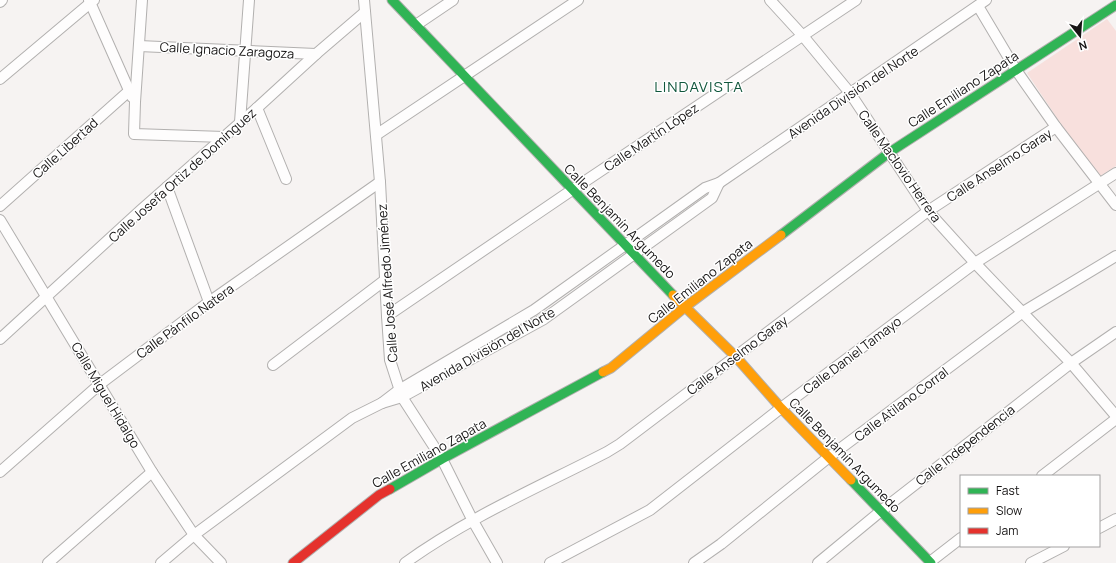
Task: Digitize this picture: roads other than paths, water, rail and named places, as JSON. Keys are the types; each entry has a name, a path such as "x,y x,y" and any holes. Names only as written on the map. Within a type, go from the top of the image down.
{"street":[{"path":"142,0 134,134 224,137"},
{"path":"240,122 250,0"},
{"name":"Calle José Alfredo Jiménez","path":"364,0 380,182 390,360 400,393 442,459 497,563"},
{"name":"Calle Benjamín Argumedo","path":"392,0 684,307 736,357 781,408 930,562"},
{"path":"416,25 453,0"},
{"path":"376,135 578,0"},
{"name":"Calle Maclovio Herrera","path":"770,0 803,36 850,93 928,211 975,263 1072,363 1116,416"},
{"name":"Calle Martín López","path":"387,316 856,0"},
{"name":"Avenida División del Norte","path":"161,563 194,535 352,418 400,393 534,310 705,188 719,183 986,0"},
{"path":"0,79 91,1 135,102"},
{"path":"978,6 1016,70 1056,127 1116,205"},
{"name":"Calle Emiliano Zapata","path":"292,563 379,495 442,459 611,368 684,307 890,152 1115,7"},
{"name":"Calle Josefa Ortiz de Domínguez","path":"0,339 167,187 365,12"},
{"name":"Calle Ignacio Zaragoza","path":"139,46 316,54"},
{"name":"Calle Libertad","path":"0,206 129,91"},
{"path":"257,108 286,179"},
{"name":"Calle Anselmo Garay","path":"406,563 433,544 473,520 614,448 928,211 1056,127"},
{"name":"Calle Daniel Tamayo","path":"550,563 650,510 781,408 975,263 1116,173"},
{"name":"Calle Pánfilo Natera","path":"0,472 100,384 209,302 380,182"},
{"name":"Avenida División del Norte","path":"400,393 441,377 544,319 712,198 719,183"},
{"path":"167,187 209,302"},
{"name":"Calle Miguel Hidalgo","path":"0,220 152,472 194,535 221,563"},
{"name":"Calle Atilano Corral","path":"694,563 721,544 829,457 1023,312 1116,256"},
{"path":"273,365 385,280"},
{"name":"Calle Independencia","path":"818,563 881,511 1072,363 1116,332"},
{"path":"1043,475 1116,419"},
{"path":"48,563 152,472"},
{"path":"1100,528 1116,520"},
{"path":"930,562 960,539"},
{"path":"1031,563 1062,547"}],"district":[{"name":"LINDAVISTA","path":"699,87"}]}
